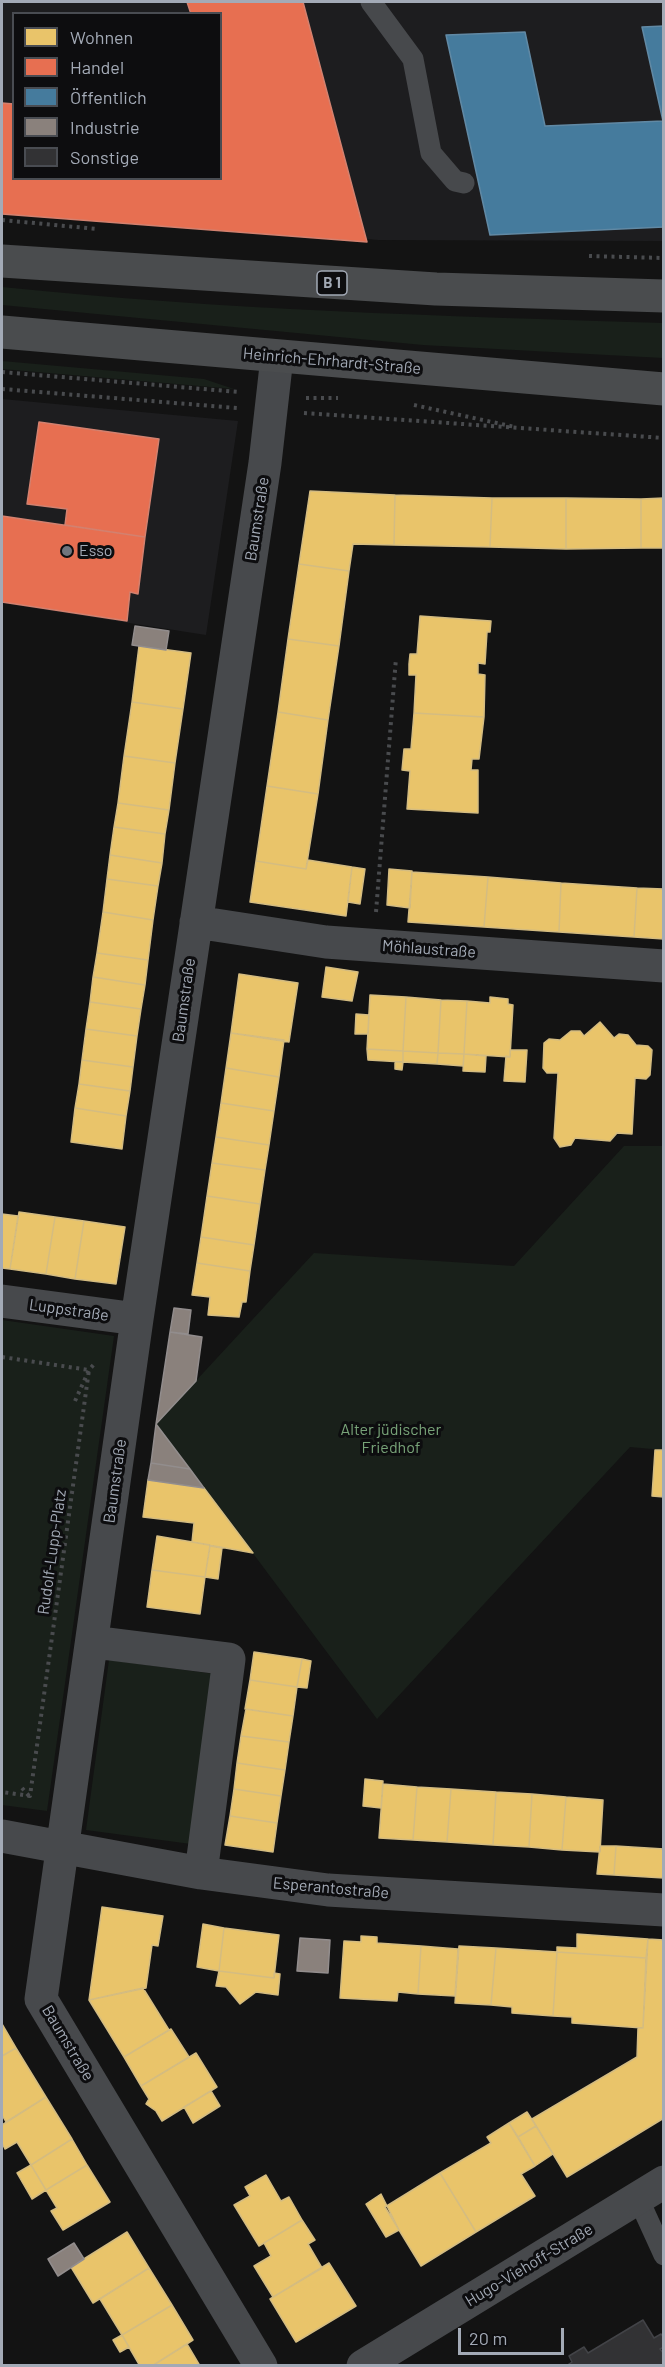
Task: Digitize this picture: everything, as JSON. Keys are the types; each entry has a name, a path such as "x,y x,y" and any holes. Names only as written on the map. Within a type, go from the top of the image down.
{"main road":[{"name":"B 1","path":"2,261 425,288 663,296"},
{"name":"Heinrich-Ehrhardt-Straße","path":"2,332 663,389"}],"street":[{"name":"Baumstraße","path":"261,2366 41,1999 137,1319 265,463 277,357"},
{"name":"Möhlaustraße","path":"196,922 326,942 663,966"},
{"name":"Luppstraße","path":"2,1300 137,1319"},
{"path":"93,1642 229,1659 201,1873"},
{"name":"Esperantostraße","path":"2,1836 201,1873 328,1890 663,1910"},
{"name":"Hugo-Viehoff-Straße","path":"363,2366 651,2190"}],"lane":[{"path":"371,2 413,59 431,153 454,181 464,183"},
{"path":"651,2190 663,2255"}],"path":[{"path":"2,220 104,230"},
{"path":"581,256 663,258"},
{"path":"2,372 237,392"},
{"path":"2,389 249,409"},
{"path":"309,399 341,398"},
{"path":"412,405 528,430"},
{"path":"293,412 663,438"},
{"path":"373,945 396,658"},
{"name":"Rudolf-Lupp-Platz","path":"2,1358 89,1370 30,1796 2,1792"}],"shaded area":[{"path":"2,2 663,2 663,241 378,240 2,204"},
{"path":"2,399 238,421 206,635 2,603"}],"green space":[{"path":"2,287 249,307 663,323 663,358 423,345 2,305"},
{"path":"2,361 204,379 234,389 2,369"},
{"name":"Alter jüdischer Friedhof","path":"624,1146 663,1146 663,1450 630,1447 377,1719 156,1424 314,1253 514,1266"},
{"path":"2,1320 114,1336 47,1811 2,1805"},
{"path":"109,1660 215,1674 191,1844 86,1830"}],"building: Wohnen":[{"path":"310,491 395,495 394,545 353,544 349,571 299,564"},
{"path":"395,495 492,498 490,547 394,545"},
{"path":"492,498 566,498 566,549 490,547"},
{"path":"566,498 641,499 641,548 566,549"},
{"path":"664,498 664,548 641,548 641,499"},
{"path":"299,564 349,571 339,646 288,639"},
{"path":"420,616 491,621 490,632 487,632 485,664 478,663 478,674 485,675 484,717 414,713 416,675 409,675 409,664 410,654 417,654"},
{"path":"288,639 339,646 328,720 278,712"},
{"path":"139,646 191,653 183,709 132,702"},
{"path":"132,702 183,709 175,763 124,756"},
{"path":"278,712 328,720 318,794 267,786"},
{"path":"414,713 484,717 479,759 472,759 471,770 478,770 478,813 407,809 410,771 402,770 404,749 411,749"},
{"path":"124,756 175,763 169,810 118,803"},
{"path":"267,786 318,794 306,869 256,861"},
{"path":"118,803 169,810 165,834 114,827"},
{"path":"114,827 165,834 162,863 110,855"},
{"path":"110,855 162,863 158,886 107,879"},
{"path":"308,860 352,867 346,916 250,902 256,861 306,869"},
{"path":"352,867 365,869 360,904 348,902"},
{"path":"389,869 412,871 410,908 387,905"},
{"path":"412,872 488,877 484,927 408,922"},
{"path":"488,877 561,883 559,932 484,927"},
{"path":"107,879 158,886 153,920 103,912"},
{"path":"561,883 637,888 634,937 559,932"},
{"path":"637,888 664,889 664,939 634,937"},
{"path":"103,912 153,920 148,960 97,953"},
{"path":"97,953 148,960 145,985 93,977"},
{"path":"326,967 358,972 352,1001 322,997"},
{"path":"239,974 298,983 289,1042 231,1033"},
{"path":"93,977 145,985 141,1009 90,1002"},
{"path":"370,995 406,997 403,1051 367,1049"},
{"path":"406,997 441,1000 438,1053 403,1051"},
{"path":"490,997 508,999 508,1004 513,1005 510,1057 464,1054 467,1001 490,1003"},
{"path":"441,1000 467,1001 464,1054 438,1053"},
{"path":"90,1002 141,1009 137,1036 86,1029"},
{"path":"356,1014 369,1015 368,1034 355,1034"},
{"path":"600,1022 614,1038 619,1034 628,1035 636,1045 648,1046 652,1050 650,1075 646,1079 635,1078 632,1134 617,1133 610,1141 575,1138 571,1145 560,1147 554,1138 558,1073 547,1073 543,1068 544,1043 549,1039 560,1040 571,1031 580,1031 584,1036"},
{"path":"86,1029 137,1036 133,1067 82,1060"},
{"path":"231,1033 284,1040 279,1077 226,1068"},
{"path":"367,1049 403,1051 403,1062 368,1060"},
{"path":"510,1050 527,1050 525,1082 504,1081 506,1056 510,1057"},
{"path":"403,1051 438,1053 437,1064 403,1062"},
{"path":"438,1053 464,1054 463,1066 437,1064"},
{"path":"464,1054 486,1056 485,1072 463,1071"},
{"path":"82,1060 133,1067 130,1091 79,1084"},
{"path":"395,1062 403,1062 402,1070 395,1069"},
{"path":"226,1068 279,1077 274,1111 221,1103"},
{"path":"79,1084 130,1091 126,1116 75,1108"},
{"path":"221,1103 274,1111 269,1145 216,1137"},
{"path":"75,1108 126,1116 122,1149 71,1142"},
{"path":"216,1137 269,1145 265,1170 212,1163"},
{"path":"212,1163 265,1170 260,1204 207,1196"},
{"path":"207,1196 260,1204 254,1245 201,1237"},
{"path":"19,1212 55,1217 46,1274 10,1269"},
{"path":"2,1214 18,1216 10,1269 2,1268"},
{"path":"55,1217 84,1221 75,1279 46,1274"},
{"path":"84,1221 125,1227 116,1284 75,1279"},
{"path":"201,1237 254,1245 250,1271 197,1263"},
{"path":"197,1263 250,1271 246,1302 242,1302 239,1317 208,1315 210,1297 192,1295"},
{"path":"655,1450 664,1450 664,1497 652,1496"},
{"path":"148,1480 204,1488 253,1553 192,1542 194,1523 143,1517"},
{"path":"157,1536 210,1545 205,1577 152,1570"},
{"path":"210,1546 222,1548 218,1579 205,1577"},
{"path":"152,1570 205,1577 200,1614 147,1607"},
{"path":"254,1652 302,1659 297,1687 250,1680"},
{"path":"302,1659 311,1661 307,1688 297,1687"},
{"path":"250,1680 297,1687 293,1716 245,1709"},
{"path":"246,1709 293,1716 289,1742 241,1736"},
{"path":"241,1736 289,1742 285,1770 237,1763"},
{"path":"237,1763 285,1770 281,1796 234,1789"},
{"path":"365,1779 383,1781 381,1808 363,1806"},
{"path":"383,1784 417,1787 413,1840 379,1838"},
{"path":"417,1787 451,1789 447,1842 413,1840"},
{"path":"234,1789 281,1796 277,1823 230,1816"},
{"path":"451,1789 496,1792 493,1845 447,1842"},
{"path":"496,1792 532,1794 529,1847 493,1845"},
{"path":"532,1794 566,1797 562,1850 529,1847"},
{"path":"566,1797 603,1800 600,1852 562,1850"},
{"path":"230,1816 277,1823 273,1852 225,1845"},
{"path":"600,1846 616,1846 614,1875 597,1874"},
{"path":"616,1846 664,1849 664,1878 614,1875"},
{"path":"102,1907 163,1916 158,1946 152,1945 146,1988 89,2000"},
{"path":"203,1924 224,1928 219,1971 197,1967"},
{"path":"224,1928 279,1935 274,1978 219,1971"},
{"path":"577,1934 648,1939 646,1958 557,1952 557,1947 577,1948"},
{"path":"361,1936 377,1937 377,1943 421,1946 418,1994 398,1992 397,2001 340,1998 344,1941 361,1942"},
{"path":"648,1939 664,1940 664,2118 567,2177 532,2119 637,2057 638,2028 643,2028"},
{"path":"421,1946 458,1949 455,1996 418,1994"},
{"path":"459,1946 496,1948 491,2005 455,2003"},
{"path":"496,1948 557,1952 553,2016 512,2013 512,2007 491,2005"},
{"path":"557,1952 646,1958 643,2028 572,2023 572,2017 553,2016"},
{"path":"219,1971 274,1978 274,1973 280,1974 278,1995 256,1992 240,2004 226,1987 216,1986"},
{"path":"143,1988 169,2030 124,2057 89,2000"},
{"path":"2,2024 16,2048 2,2056"},
{"path":"171,2029 189,2057 141,2086 124,2057"},
{"path":"16,2048 46,2097 6,2122 2,2115 2,2056"},
{"path":"196,2053 217,2087 162,2121 156,2111 146,2104 149,2099 141,2086"},
{"path":"211,2091 220,2106 193,2123 184,2107"},
{"path":"46,2097 72,2139 31,2165 17,2142 5,2149 2,2143 2,2125"},
{"path":"527,2112 536,2126 518,2137 509,2123"},
{"path":"509,2123 535,2166 521,2174 535,2196 476,2232 440,2173 491,2143 487,2137"},
{"path":"536,2126 553,2154 535,2166 518,2137"},
{"path":"72,2139 87,2165 46,2190 31,2165"},
{"path":"31,2165 46,2190 32,2199 17,2173"},
{"path":"87,2165 110,2202 63,2230 51,2211 57,2208 46,2190"},
{"path":"440,2173 476,2232 421,2266 385,2207"},
{"path":"266,2175 281,2201 289,2197 302,2220 259,2246 234,2205 250,2196 245,2187"},
{"path":"381,2194 399,2230 386,2237 366,2204"},
{"path":"302,2220 315,2240 308,2244 322,2268 273,2297 254,2266 271,2256 264,2243"},
{"path":"127,2232 149,2268 93,2303 71,2267"},
{"path":"329,2263 356,2306 296,2342 270,2299"},
{"path":"149,2268 172,2305 122,2335 100,2299"},
{"path":"172,2305 193,2340 152,2366 140,2366 122,2335"},
{"path":"122,2335 129,2347 120,2352 113,2340"},
{"path":"187,2344 200,2366 152,2366"}],"building: Handel":[{"path":"187,2 303,2 367,242 2,214 2,103 12,104 12,180 222,180 222,12 190,12"},
{"path":"39,422 159,439 145,537 65,525 67,509 27,504"},
{"path":"2,516 145,537 138,594 130,592 127,621 2,602"}],"building: Öffentlich":[{"path":"664,26 664,227 490,235 446,35 525,32 545,126 663,121 642,27"}],"building: Industrie":[{"path":"135,626 169,631 166,650 132,645"},
{"path":"174,1308 191,1310 188,1334 170,1332"},
{"path":"170,1332 202,1337 196,1381 156,1424"},
{"path":"156,1424 190,1469 151,1463"},
{"path":"151,1463 190,1469 204,1488 148,1480"},
{"path":"300,1938 330,1940 328,1973 297,1971"},
{"path":"74,2243 84,2259 58,2276 48,2259"}],"building: Sonstige":[{"path":"643,2320 654,2338 661,2334 664,2338 664,2347 660,2349 664,2354 664,2366 566,2366 572,2362 569,2356 584,2347 588,2353"}],"place":[{"name":"Esso","path":"67,551"}]}
